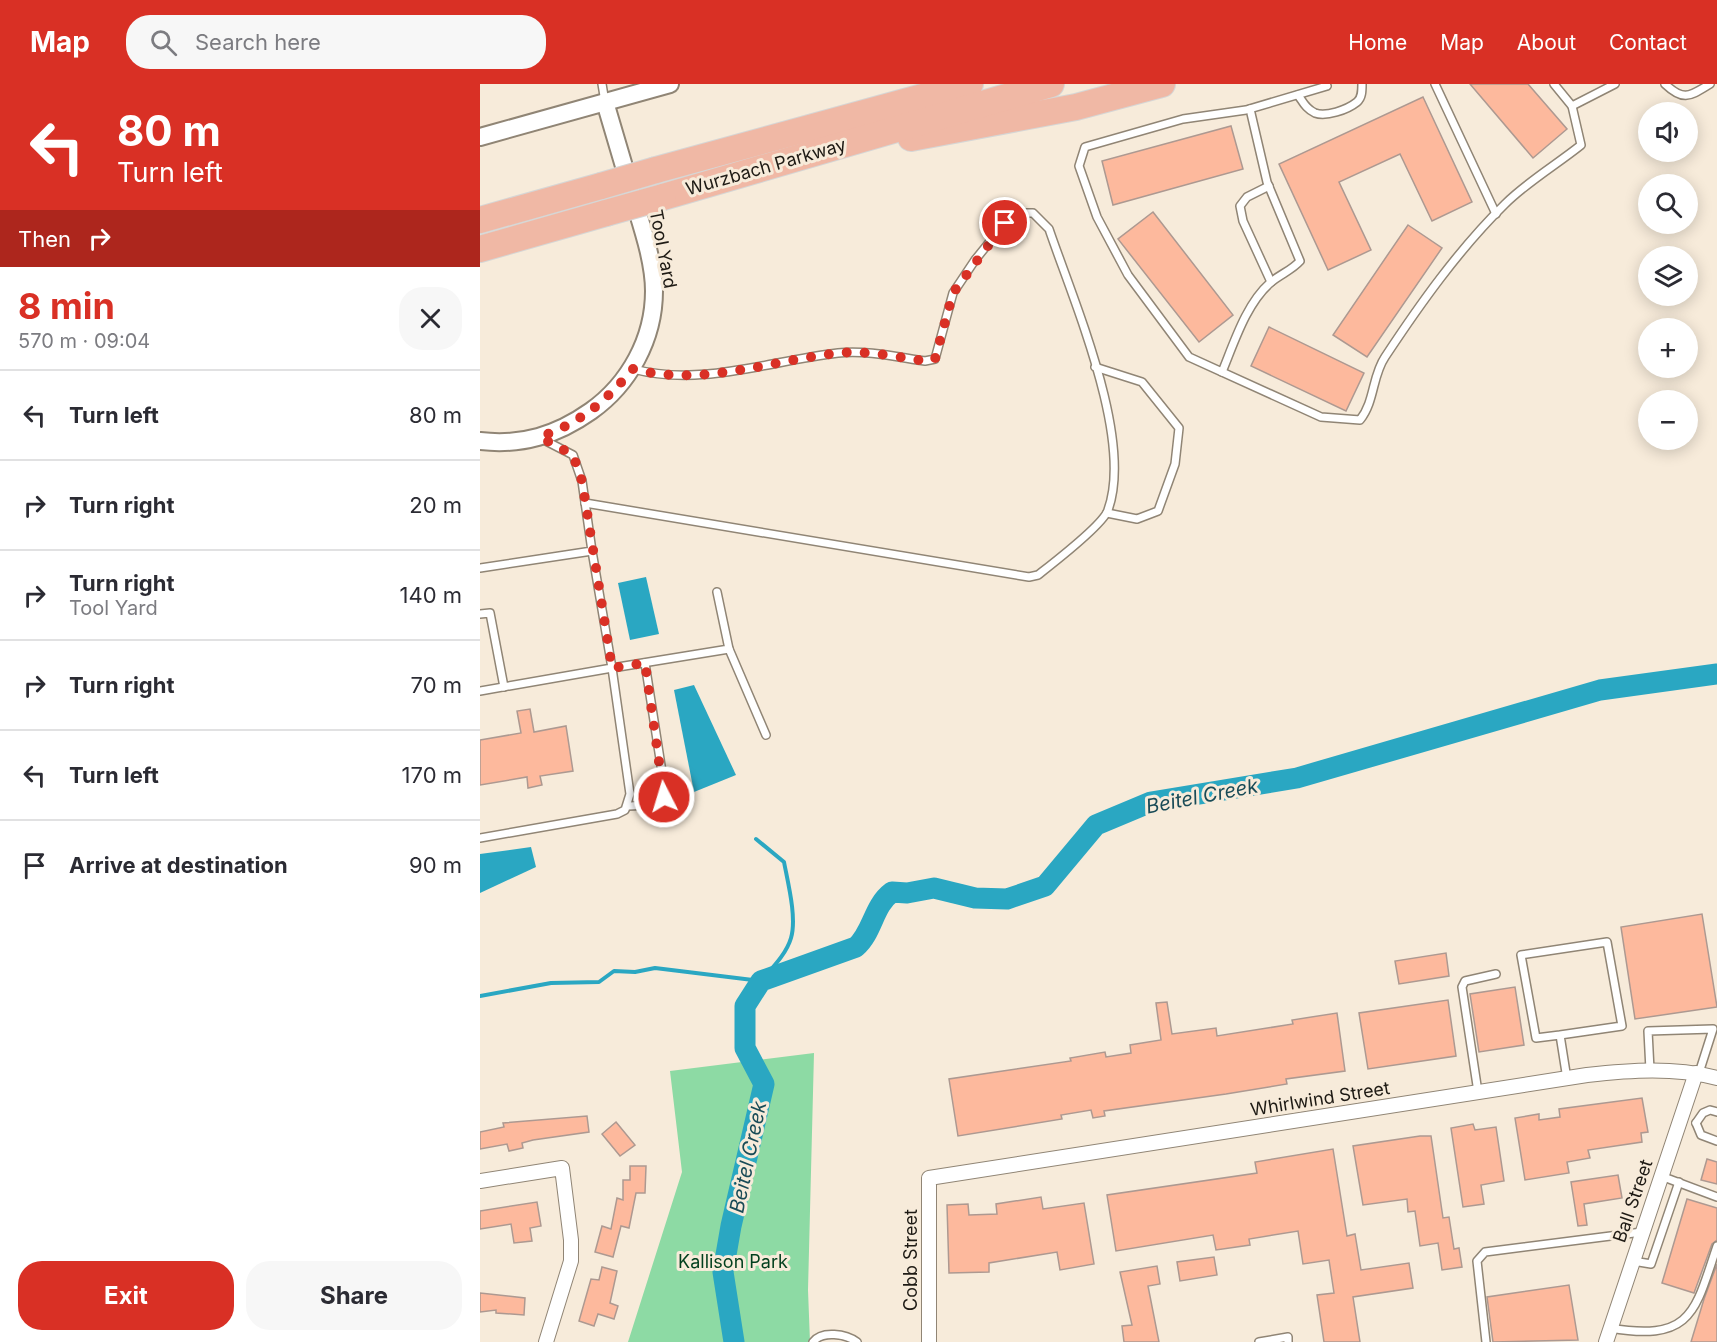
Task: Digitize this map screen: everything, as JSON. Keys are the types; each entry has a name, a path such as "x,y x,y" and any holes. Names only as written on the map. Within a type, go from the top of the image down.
{"highway":[{"path":"786,133 916,84"},
{"name":"Wurzbach Parkway","path":"480,220 786,133 970,84"},
{"name":"Wurzbach Parkway","path":"480,249 1051,84"},
{"path":"822,152 1019,119 1076,107 1162,84"}],"street":[{"path":"480,137 670,84"},
{"name":"Tool Yard","path":"480,441 504,443 540,437 569,426 606,400 633,369 650,327 654,291 645,239 605,102"},
{"name":"Whirlwind Street","path":"928,1178 1567,1078 1650,1071 1697,1073 1717,1078"},
{"name":"Ball Street","path":"1606,1342 1697,1073"},
{"path":"480,1181 562,1168 571,1240 571,1261 546,1342"},
{"name":"Cobb Street","path":"928,1178 929,1342"}],"lane":[{"path":"602,84 605,102"},
{"path":"1298,95 1307,108 1317,114 1333,113 1357,102 1362,95 1362,84"},
{"path":"1435,84 1496,214"},
{"path":"1328,85 1250,109 1182,119 1085,147 1079,166 1097,217 1128,275 1189,357 1321,417 1360,420 1370,408 1383,361 1407,325 1496,214 1505,204 1581,145 1572,106 1554,84"},
{"path":"1572,106 1615,84"},
{"path":"1665,84 1676,95 1690,96 1710,84"},
{"path":"1222,372 1238,331 1258,298 1271,282 1290,272 1300,261 1269,186 1250,109"},
{"path":"1269,186 1247,197 1240,206 1243,221 1271,282"},
{"path":"585,503 1029,577 1038,575 1107,513 1113,484 1114,448 1095,367 1049,229 1033,213 1017,213 1005,223 981,252 953,293 935,359 925,361 841,353 717,374 661,376 633,369"},
{"path":"1095,367 1142,382 1179,428 1174,464 1158,511 1137,519 1107,513"},
{"path":"540,437 573,455 582,481 630,794 627,806"},
{"path":"480,568 592,551"},
{"path":"717,592 729,649 766,735"},
{"path":"480,614 490,613 504,687"},
{"path":"480,691 729,649"},
{"path":"480,838 617,814 627,806 655,804 662,800 665,791 645,663"},
{"path":"1607,942 1622,1026 1560,1035 1536,1038 1521,955 1607,942"},
{"path":"1478,1092 1462,987 1466,981 1496,974"},
{"path":"1650,1071 1648,1031 1713,1029 1697,1073"},
{"path":"1560,1035 1567,1078"},
{"path":"1696,1123 1703,1113 1710,1110 1717,1112"},
{"path":"1680,1119 1696,1123"},
{"path":"1696,1123 1701,1134 1717,1141"},
{"path":"1661,1176 1717,1197"},
{"path":"1632,1261 1651,1264 1679,1182"},
{"path":"1486,1342 1478,1261 1485,1252 1642,1232"},
{"path":"1610,1328 1638,1336 1682,1327 1695,1311 1717,1246"},
{"path":"813,1342 822,1335 847,1335 857,1342"},
{"path":"1259,1342 1288,1337 1288,1342"}],"green space":[{"name":"Kallison Park","path":"814,1053 808,1290 810,1342 628,1342 682,1172 670,1071"}],"water":[{"path":"646,577 659,634 630,640 618,583"},
{"path":"694,685 736,775 694,792 674,690"},
{"path":"531,847 536,867 480,893 480,854"}],"building":[{"path":"1470,84 1528,84 1567,129 1533,158"},
{"path":"1423,97 1472,202 1432,221 1400,154 1339,182 1371,250 1328,270 1279,164"},
{"path":"1231,126 1243,169 1113,205 1102,161"},
{"path":"1153,212 1233,315 1199,342 1118,239"},
{"path":"1408,225 1442,248 1367,357 1333,335"},
{"path":"1269,327 1364,373 1346,411 1251,366"},
{"path":"530,709 534,732 566,726 573,771 540,776 542,785 528,788 527,777 480,785 480,740 521,733 517,711"},
{"path":"1702,914 1717,1007 1635,1019 1621,927"},
{"path":"1446,953 1449,976 1399,984 1395,961"},
{"path":"1515,987 1524,1045 1479,1052 1470,994"},
{"path":"1448,1000 1456,1056 1368,1069 1359,1013"},
{"path":"1167,1002 1172,1034 1216,1028 1217,1036 1293,1024 1292,1020 1337,1013 1345,1071 1286,1079 1287,1084 1104,1111 1105,1116 1093,1118 1091,1110 1061,1115 1062,1119 958,1136 949,1079 1071,1061 1070,1058 1105,1052 1106,1057 1131,1053 1130,1045 1161,1040 1156,1003"},
{"path":"1642,1098 1648,1132 1641,1133 1642,1142 1588,1150 1590,1158 1567,1162 1569,1173 1525,1180 1515,1118 1539,1114 1539,1120 1560,1117 1559,1109"},
{"path":"587,1116 589,1132 533,1140 522,1143 523,1148 509,1151 507,1144 480,1149 480,1132 504,1127 503,1123"},
{"path":"616,1122 635,1145 620,1156 602,1134"},
{"path":"1473,1124 1475,1130 1496,1127 1504,1181 1481,1185 1484,1204 1463,1207 1451,1128"},
{"path":"1431,1136 1443,1218 1449,1217 1454,1249 1459,1248 1462,1267 1442,1270 1438,1243 1420,1246 1415,1211 1408,1212 1407,1199 1363,1205 1353,1146"},
{"path":"1333,1149 1347,1236 1355,1234 1361,1270 1409,1263 1413,1288 1353,1297 1360,1342 1324,1342 1317,1295 1334,1293 1329,1260 1303,1264 1298,1231 1249,1239 1250,1245 1216,1250 1213,1235 1116,1251 1107,1195 1257,1173 1255,1162"},
{"path":"1707,1159 1717,1162 1717,1184 1701,1180"},
{"path":"630,1166 646,1166 645,1193 636,1193 629,1228 621,1226 613,1257 595,1252 602,1226 611,1229 617,1198 623,1200 623,1180 630,1180"},
{"path":"1618,1175 1622,1198 1584,1204 1587,1225 1578,1226 1571,1182"},
{"path":"1041,1197 1043,1209 1084,1203 1094,1264 1060,1270 1057,1252 989,1263 989,1272 949,1273 947,1205 968,1204 969,1215 997,1214 996,1204"},
{"path":"1687,1199 1717,1208 1717,1240 1712,1244 1694,1293 1662,1283"},
{"path":"537,1202 541,1226 530,1228 532,1241 514,1243 511,1224 480,1229 480,1211"},
{"path":"1214,1257 1217,1275 1180,1281 1177,1262"},
{"path":"1717,1264 1717,1342 1691,1342 1704,1299"},
{"path":"1157,1266 1160,1284 1148,1286 1159,1342 1124,1342 1122,1326 1132,1325 1120,1272"},
{"path":"602,1267 617,1271 610,1303 618,1306 614,1319 598,1314 594,1326 579,1321 591,1279 599,1280"},
{"path":"1569,1285 1578,1340 1493,1342 1487,1297"},
{"path":"480,1293 525,1298 524,1315 496,1313 496,1310 480,1312"}],"waterway":[{"name":"Beitel Creek","path":"734,1342 723,1272 731,1226 764,1084 745,1048 745,1006 761,981 856,947 862,941 881,904 892,892 907,893 934,888 975,898 1007,899 1045,886 1096,825 1151,802 1297,778 1600,690 1717,674"},
{"path":"480,996 551,983 599,982 614,971 635,972 655,968 761,981 786,950 793,930 793,921 784,862 756,839"}],"route":[{"path":"664,797 665,791 645,663 612,668 582,481 573,455 540,437 569,426 606,400 633,369 661,376 717,374 841,353 925,361 935,359 953,293 975,260 1005,223"}]}
